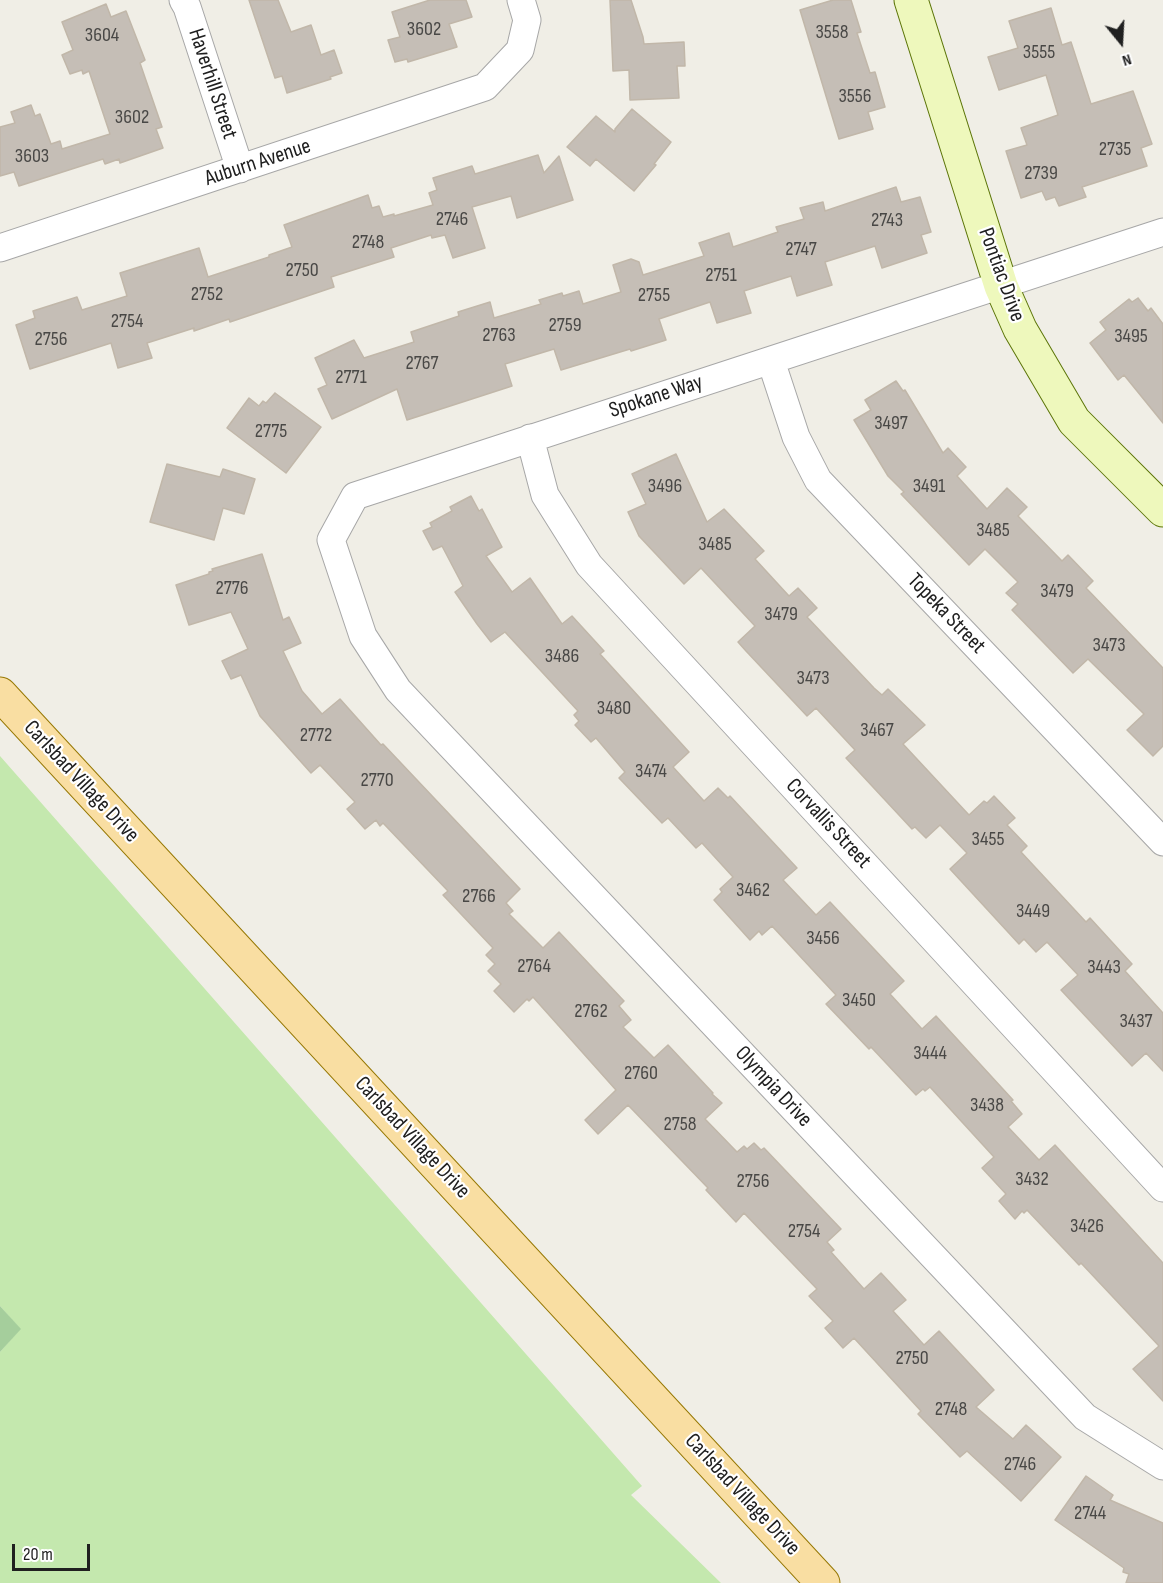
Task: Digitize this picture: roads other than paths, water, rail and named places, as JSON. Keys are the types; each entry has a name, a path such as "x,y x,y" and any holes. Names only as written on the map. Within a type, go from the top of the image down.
{"main road":[{"name":"Pontiac Drive","path":"911,0 1001,286 1020,328 1074,421 1163,510"},
{"name":"Carlsbad Village Drive","path":"0,694 823,1583"}],"street":[{"name":"Haverhill Street","path":"183,0 240,169"},
{"name":"Auburn Avenue","path":"0,248 485,87 520,51 527,20 520,0"},
{"name":"Spokane Way","path":"398,690 363,636 331,540 355,496 1163,232"},
{"name":"Topeka Street","path":"771,361 796,437 819,480 1163,842"},
{"name":"Corvallis Street","path":"530,438 545,495 589,565 1163,1188"},
{"name":"Olympia Drive","path":"398,690 1085,1417 1163,1466"}]}
